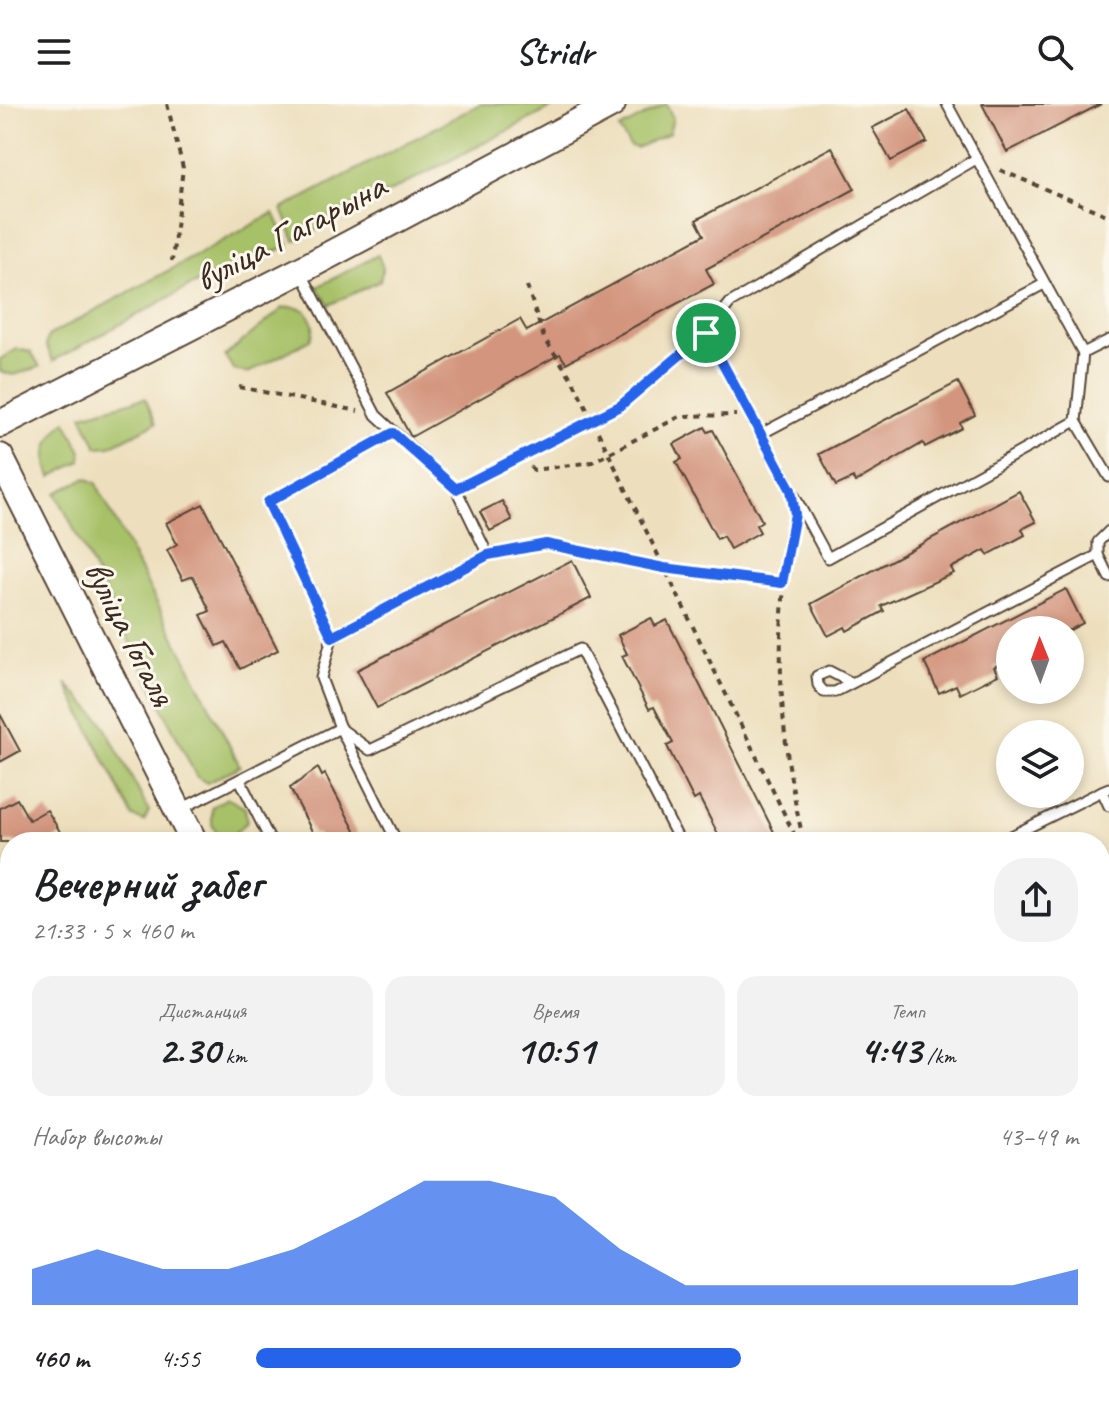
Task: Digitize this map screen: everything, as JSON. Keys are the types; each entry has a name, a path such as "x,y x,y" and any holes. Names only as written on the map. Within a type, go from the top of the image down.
{"main road":[{"name":"вуліца Гагарына","path":"0,424 301,270 612,104"},
{"name":"вуліца Гогаля","path":"0,457 189,832"}],"lane":[{"path":"947,104 1083,353 1076,421 1109,477"},
{"path":"456,489 620,406 706,333 730,303 976,159"},
{"path":"301,270 376,415 456,489 488,555 332,637"},
{"path":"761,434 1044,284"},
{"path":"706,333 828,558 1076,421"},
{"path":"1083,353 1109,340"},
{"path":"392,832 340,728 321,678 332,637 268,502 393,433"},
{"path":"1109,531 1098,542 1098,555 1109,577"},
{"path":"852,683 1098,555"},
{"path":"340,728 370,750 580,649 675,832"},
{"path":"178,810 340,728"},
{"path":"240,780 266,832"},
{"path":"1019,832 1105,790 1109,806"}],"path":[{"path":"167,104 183,168 172,261"},
{"path":"976,159 1109,216"},
{"path":"527,286 544,338 572,379 796,832"},
{"path":"239,387 376,415"},
{"path":"519,457 534,470 592,462 681,416 750,415"},
{"path":"791,490 795,514 782,583 778,648 789,781 799,832"},
{"path":"488,555 546,544 664,568 782,583"}],"green space":[{"path":"480,104 559,104 295,241 282,209"},
{"path":"666,104 673,118 669,133 637,148 630,146 619,129"},
{"path":"274,213 289,246 190,286 53,361 46,345 48,336"},
{"path":"378,255 383,268 380,281 329,305 317,287"},
{"path":"283,308 305,310 312,321 310,340 248,373 234,370 225,356"},
{"path":"17,349 31,352 40,367 14,375 0,372 0,359"},
{"path":"145,398 156,423 110,446 97,447 82,415"},
{"path":"66,421 81,451 81,461 51,477 47,461 48,446"},
{"path":"86,478 96,483 240,766 207,783 196,776 56,493"},
{"path":"66,683 102,721 149,811 144,821 133,817"},
{"path":"227,798 245,808 247,822 236,832 216,832 212,824 212,807"}],"building":[{"path":"982,104 1101,104 1007,152"},
{"path":"909,109 927,142 891,161 872,128"},
{"path":"832,147 855,189 706,269 714,284 566,363 560,354 411,437 387,393 520,319 527,331 704,235 696,220"},
{"path":"958,382 975,415 960,423 962,428 925,447 923,443 855,482 853,478 836,486 819,454"},
{"path":"705,427 708,432 713,430 762,521 756,525 760,532 730,549 723,536 717,539 676,462 682,459 674,444"},
{"path":"1019,491 1036,522 1022,529 1025,535 988,555 985,550 951,568 954,573 881,606 884,611 847,631 845,627 828,636 811,604"},
{"path":"502,501 512,520 490,531 480,512"},
{"path":"203,504 278,650 240,669 226,642 217,646 201,615 210,611 193,576 183,580 167,550 177,544 166,523"},
{"path":"572,560 591,598 377,708 357,670"},
{"path":"1066,589 1080,616 1013,616"},
{"path":"651,618 655,626 667,620 774,832 717,832 699,797 694,800 667,746 673,743 654,707 649,709 622,656 627,654 618,635"},
{"path":"996,625 996,676 960,694 956,685 939,693 924,662"},
{"path":"0,714 20,751 0,762"},
{"path":"318,768 322,776 325,774 356,832 312,832 290,788"},
{"path":"17,799 29,820 47,810 60,832 0,832 0,808"}],"route":[{"path":"706,333 791,490 795,514 782,583 664,568 546,544 488,555 332,637 268,502 393,433 456,489 620,406 706,333"}]}
